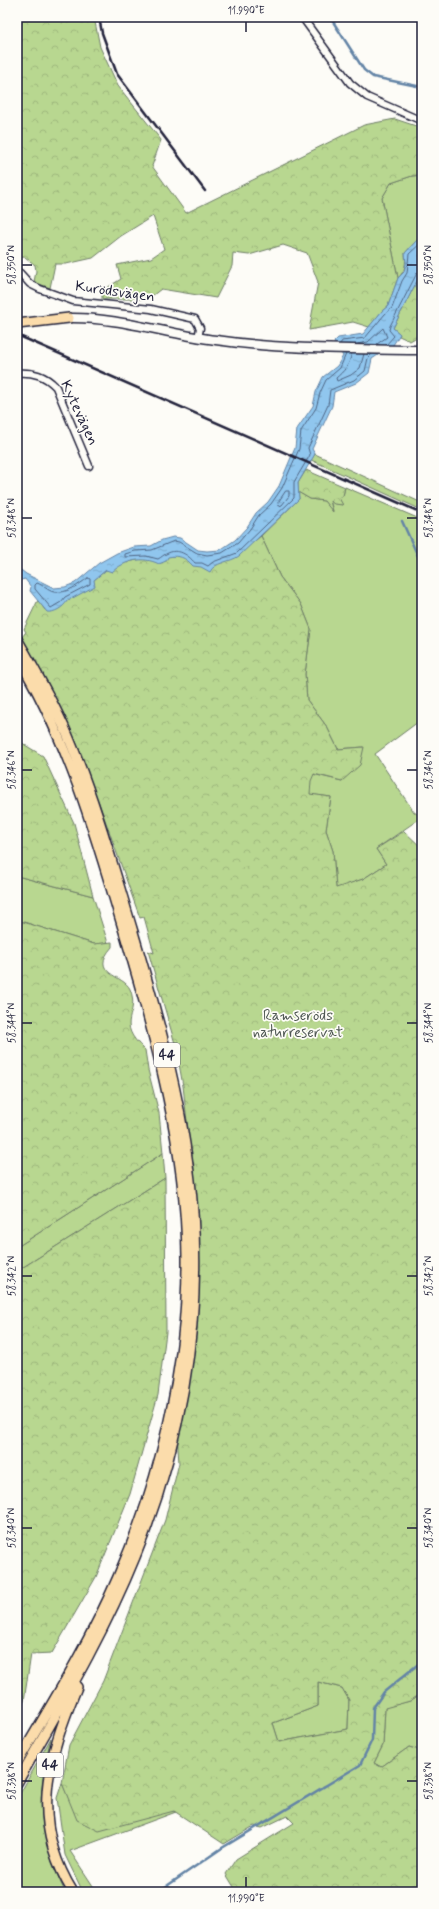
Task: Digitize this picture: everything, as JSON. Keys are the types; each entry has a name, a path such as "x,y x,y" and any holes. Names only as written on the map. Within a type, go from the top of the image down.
{"main road":[{"path":"17,320 50,317 69,318"},
{"path":"17,324 69,318"},
{"name":"44","path":"17,639 67,734 99,819 150,990 164,1045 181,1126 193,1212 194,1257 191,1331 187,1366 173,1443 154,1505 136,1554 96,1642 58,1737 52,1757 47,1789 47,1805 51,1842 61,1869 73,1892"},
{"name":"44","path":"17,656 59,737 91,820 142,991 174,1128 181,1175 187,1257 183,1330 172,1409 158,1467 139,1525 117,1579 88,1638 17,1763"},
{"name":"44","path":"17,1783 96,1642"}],"street":[{"path":"302,17 350,83 367,98 422,121"},
{"name":"Kurödsvägen","path":"17,272 20,273 30,284 73,300 151,309 195,319 200,328 198,338"},
{"path":"69,318 97,319 130,323 198,338 260,345 422,350"},
{"name":"Kytevägen","path":"17,373 42,375 49,379 56,387 89,466"}],"green space":[{"path":"17,17 94,17 100,47 118,86 161,140 152,166 186,213 364,125 395,119 422,128 422,175 412,176 391,183 382,198 398,278 388,306 369,327 353,322 309,330 318,282 307,253 283,245 249,255 233,253 232,266 216,298 161,289 148,299 102,299 102,291 121,279 117,265 151,258 164,249 153,216 121,236 93,258 66,264 55,264 50,288 34,282 36,271 35,265 25,257 17,258"},
{"path":"422,175 422,238 418,239 405,253 405,267 398,278 382,198 391,183 412,176"},
{"path":"422,271 422,334 410,341 399,336 400,334 393,328"},
{"path":"315,454 422,503 422,510 311,460"},
{"path":"306,470 345,487 343,496 339,498 343,505 334,504 330,501 333,512 324,501 310,499 298,492 298,483"},
{"path":"345,487 422,520 422,719 375,754 414,812 422,817 376,849 386,864 363,879 336,889 333,851 326,830 331,797 253,787 163,739 342,781 363,747 338,749 327,727 307,700 305,674 311,629 301,604 280,577 261,536 299,499 298,492 310,499 324,501 333,511 330,500 342,505 339,498 343,496"},
{"name":"Ramseröds naturreservat","path":"261,536 280,577 301,604 311,629 305,674 307,700 327,727 338,749 364,747 360,765 342,781 314,774 311,781 310,794 331,797 326,830 333,851 336,888 363,879 386,864 376,849 404,831 422,848 422,1693 410,1701 385,1708 383,1745 374,1763 381,1767 409,1747 422,1751 422,1892 237,1892 226,1874 236,1859 294,1823 287,1816 262,1828 254,1826 224,1844 174,1811 99,1831 77,1820 62,1783 69,1745 103,1681 165,1520 179,1463 173,1375 189,1318 194,1183 183,1086 176,1047 148,951 154,953 144,917 140,918 99,803 58,711 21,638 26,632 24,629 38,600 45,610 94,580 106,570 128,562 172,552 203,561 256,540","holes":["318,1682 342,1688 349,1700 348,1729 279,1742 273,1723 318,1706"]},
{"path":"17,738 25,745 43,756 74,823 93,896 17,876"},
{"path":"17,876 93,896 108,943 94,944 17,920"},
{"path":"17,920 94,944 112,942 112,947 106,956 104,963 110,973 127,984 130,989 132,1006 129,1025 136,1040 145,1050 148,1070 159,1113 163,1153 17,1247"},
{"path":"163,1153 165,1178 17,1271 17,1247"},
{"path":"165,1178 166,1332 158,1395 130,1494 96,1577 52,1653 31,1654 24,1701 17,1715 17,1271"},
{"path":"318,1682 342,1688 349,1700 348,1729 279,1742 273,1723 318,1706"},
{"path":"422,1693 422,1751 409,1747 381,1767 374,1763 383,1745 385,1707 410,1701"},
{"path":"51,1738 43,1780 41,1799 42,1816 44,1834 49,1852 65,1892 17,1892 17,1799"},
{"path":"62,1783 69,1799 176,1812 70,1851 97,1892 83,1892 65,1855 57,1798"}],"water":[{"path":"422,238 422,271 393,328 400,334 393,345 372,359 369,373 356,383 334,392 332,406 312,449 315,454 298,483 299,499 239,556 215,566 210,572 201,567 193,566 184,559 175,556 168,557 166,561 159,564 147,560 134,560 112,572 106,570 94,580 95,586 67,601 58,610 53,612 47,612 30,591 31,587 25,579 17,581 17,567 26,574 54,588 65,587 75,583 99,563 117,553 134,547 151,546 162,540 173,537 180,538 198,550 207,551 220,550 235,540 247,527 256,513 268,502 279,486 295,448 297,429 313,406 316,392 323,377 337,366 343,356 334,342 338,338 363,334 388,306 398,278 404,272 406,263 405,253 418,239"}],"waterway":[{"path":"330,17 364,70 373,77 422,87"},
{"path":"402,521 422,565"},
{"path":"158,1892 222,1848 360,1765 372,1740 373,1708 384,1692 422,1661"}],"railway":[{"path":"99,17 102,33 117,74 205,191"},
{"path":"17,335 422,513"}]}
